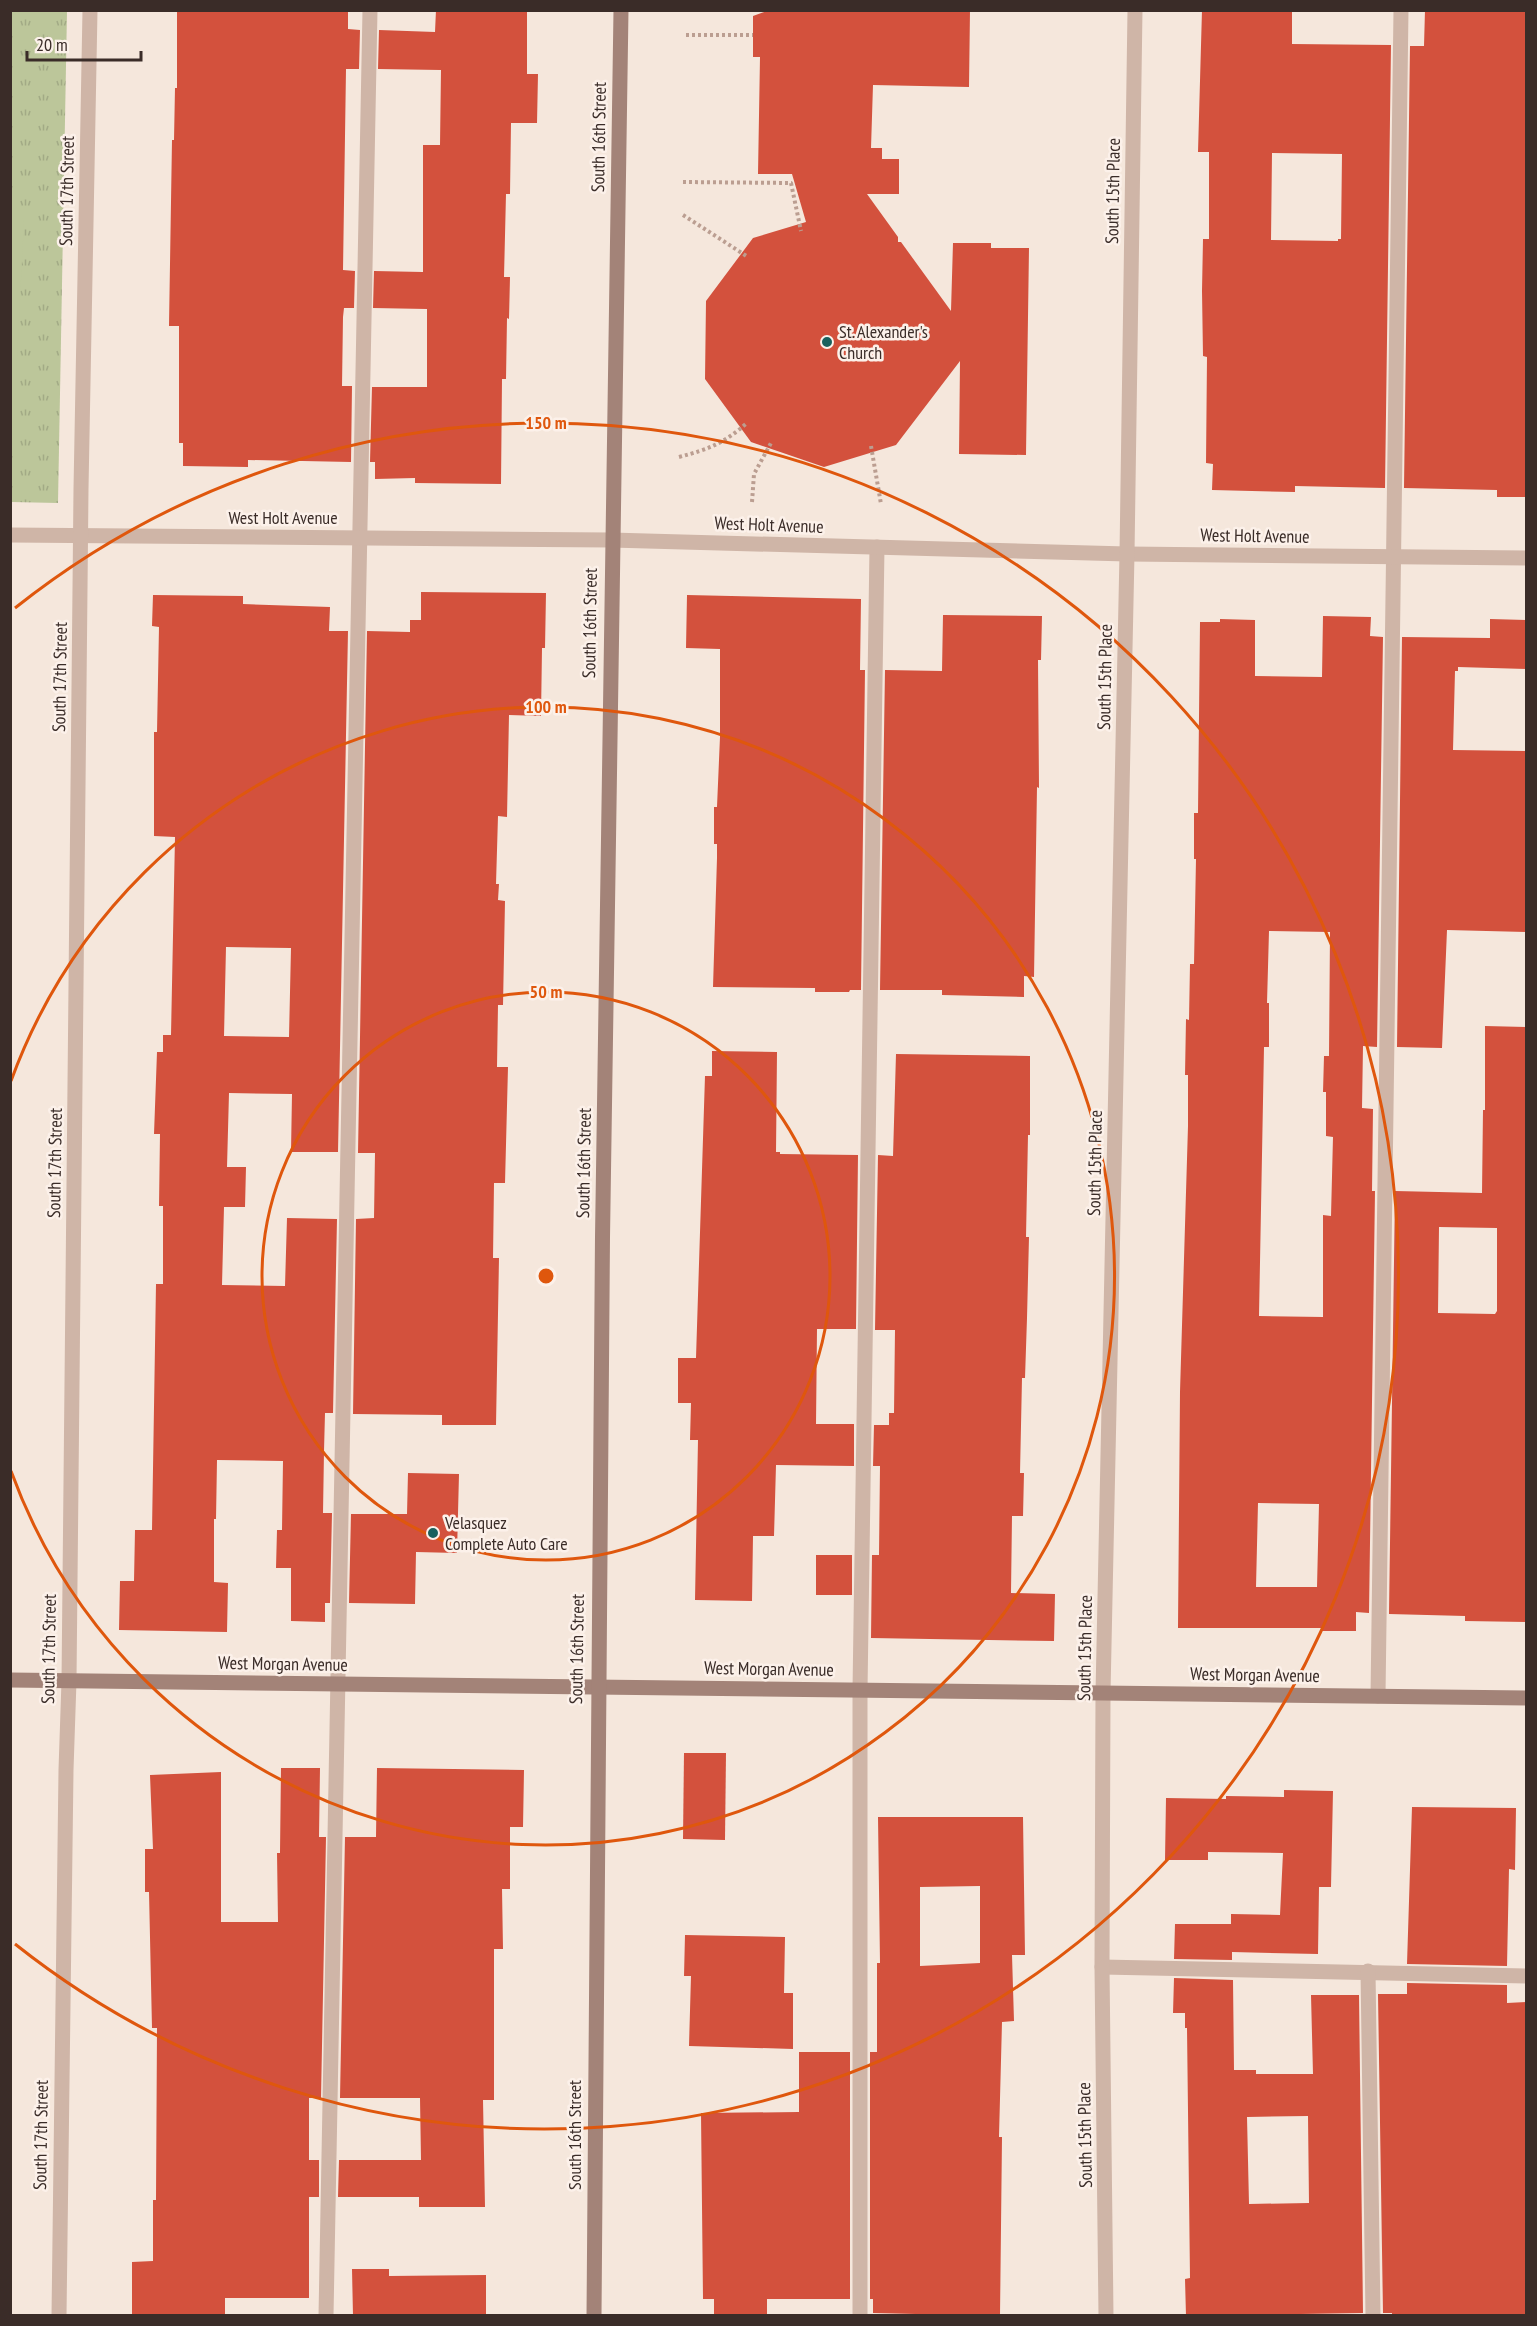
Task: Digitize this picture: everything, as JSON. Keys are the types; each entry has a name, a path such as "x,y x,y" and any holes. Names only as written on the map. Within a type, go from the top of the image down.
{"street":[{"name":"South 17th Street","path":"58,2316 69,1681 81,537 90,10"},
{"path":"326,2316 358,538 370,10"},
{"name":"South 16th Street","path":"594,2316 596,1686 611,540 621,10"},
{"name":"South 15th Place","path":"1106,2316 1102,1967 1103,1693 1136,10"},
{"path":"1378,1696 1401,10"},
{"name":"West Holt Avenue","path":"10,536 611,540 1127,554 1527,558"},
{"path":"860,2316 860,1690 877,547"},
{"name":"West Morgan Avenue","path":"10,1680 1527,1698"},
{"path":"1102,1967 1527,1976"},
{"path":"1368,1971 1373,2316"}],"path":[{"path":"686,35 753,35"},
{"path":"683,182 791,183 801,231"},
{"path":"683,216 748,256"},
{"path":"679,457 728,440 747,423"},
{"path":"752,502 754,474 771,443"},
{"path":"871,446 881,504"}],"green space":[{"path":"11,11 67,11 58,503 11,502"},
{"path":"10,195 24,221 12,458 10,458"}],"building":[{"path":"177,10 348,10 348,29 360,30 359,69 346,69 343,270 355,271 354,308 344,308 342,386 352,386 351,462 248,460 248,467 183,466 183,443 179,443 179,326 169,326 172,140 174,140 175,88 177,88"},
{"path":"436,10 527,10 527,74 538,74 537,123 511,123 510,194 506,194 504,277 510,277 509,319 507,318 506,379 502,379 501,484 415,483 415,478 375,479 375,462 370,462 372,387 427,387 427,309 373,308 374,271 423,272 423,145 440,145 441,70 378,69 379,30 435,32"},
{"path":"770,10 970,10 969,87 873,85 871,148 882,148 882,159 899,159 899,194 867,194 898,237 898,242 901,242 951,311 953,243 991,243 991,248 1029,248 1026,455 959,454 960,361 896,445 824,467 751,442 705,379 706,301 753,238 806,222 792,174 758,174 760,57 753,57 753,16"},
{"path":"1202,10 1292,10 1292,44 1391,45 1385,488 1295,486 1295,492 1212,490 1213,464 1206,463 1207,357 1203,356 1202,291 1203,239 1209,239 1209,152 1198,152","holes":["1272,153 1342,154 1341,239 1338,241 1271,240"]},
{"path":"1425,10 1527,10 1527,497 1497,497 1497,490 1404,488 1410,46 1424,46"},
{"path":"421,592 546,593 541,716 509,715 507,817 498,816 496,884 499,884 498,900 505,901 503,1005 498,1005 497,1067 508,1067 505,1183 494,1183 493,1258 499,1258 496,1425 442,1425 442,1415 353,1414 356,1219 374,1218 375,1153 358,1153 367,631 410,632 410,620 421,620"},
{"path":"153,595 243,596 243,604 330,607 329,631 348,631 338,1152 291,1152 292,1094 229,1093 227,1167 246,1167 245,1207 224,1207 222,1285 285,1286 287,1218 337,1219 333,1413 325,1413 323,1513 332,1513 330,1603 325,1603 325,1622 291,1621 291,1568 276,1568 277,1530 282,1530 283,1461 217,1460 214,1582 228,1583 227,1632 119,1630 120,1581 134,1581 135,1530 152,1530 156,1284 163,1284 163,1206 159,1206 160,1134 154,1134 157,1052 163,1052 163,1035 171,1035 175,837 154,836 154,732 157,732 159,627 152,626","holes":["226,947 291,948 289,1037 224,1036"]},
{"path":"687,595 861,599 860,670 865,670 861,990 815,992 815,988 713,987 717,858 717,844 714,844 714,807 717,807 720,737 720,649 686,648"},
{"path":"943,615 1042,616 1041,660 1038,660 1039,788 1037,787 1034,977 1024,976 1024,997 942,995 942,990 880,990 885,670 942,671"},
{"path":"1323,616 1371,617 1370,636 1383,637 1377,1047 1363,1046 1362,1108 1373,1109 1372,1191 1375,1191 1369,1613 1356,1612 1356,1631 1322,1631 1322,1628 1178,1628 1180,1392 1188,1126 1188,1075 1185,1075 1186,1019 1189,1020 1190,964 1194,964 1196,859 1194,859 1194,813 1198,813 1200,622 1220,622 1220,619 1255,620 1255,676 1322,677","holes":["1269,931 1330,932 1329,1056 1324,1056 1323,1092 1326,1092 1326,1136 1333,1137 1331,1216 1323,1215 1323,1317 1259,1316 1264,1047 1269,1047 1269,1003 1267,1003","1258,1503 1319,1504 1317,1587 1256,1587"]},
{"path":"1490,619 1527,620 1527,669 1458,667 1458,671 1455,671 1453,750 1527,751 1527,932 1447,930 1442,1048 1397,1047 1402,637 1490,638"},
{"path":"1485,1026 1527,1027 1527,1622 1465,1621 1465,1616 1389,1614 1395,1191 1482,1193 1483,1110 1485,1110","holes":["1439,1227 1497,1228 1497,1311 1495,1314 1438,1313"]},
{"path":"712,1051 777,1052 776,1152 780,1154 858,1155 856,1329 817,1329 816,1424 854,1424 854,1466 776,1465 774,1536 753,1536 752,1601 695,1600 698,1440 690,1440 691,1403 678,1403 678,1358 696,1358 705,1076 712,1076"},
{"path":"896,1054 1030,1056 1026,1237 1029,1237 1020,1473 1024,1473 1023,1516 1012,1516 1011,1593 1055,1594 1054,1641 871,1638 872,1555 879,1555 880,1466 873,1466 874,1425 889,1425 889,1413 894,1413 895,1330 875,1330 878,1155 893,1156"},
{"path":"408,1473 459,1474 457,1553 416,1552 415,1604 349,1603 351,1514 407,1514"},
{"path":"816,1555 852,1555 852,1595 816,1595"},
{"path":"684,1753 726,1753 725,1840 683,1839"},
{"path":"281,1768 320,1768 319,1837 326,1837 321,2098 309,2098 309,2160 319,2160 319,2197 309,2197 309,2298 225,2298 225,2316 132,2316 132,2262 153,2261 153,2200 156,2200 157,2028 152,2028 149,1892 145,1892 145,1849 153,1849 150,1775 221,1772 221,1922 278,1922 277,1853 280,1853"},
{"path":"377,1768 524,1770 523,1827 510,1827 510,1889 502,1889 503,1949 494,1949 494,2100 483,2100 485,2207 419,2207 419,2197 338,2197 339,2160 421,2160 420,2098 340,2098 345,1837 376,1837"},
{"path":"1284,1790 1333,1791 1331,1887 1319,1887 1318,1954 1232,1952 1232,1960 1174,1959 1175,1924 1231,1924 1231,1914 1280,1915 1283,1853 1208,1852 1208,1860 1165,1860 1166,1798 1284,1797"},
{"path":"1412,1807 1516,1808 1515,1870 1509,1869 1507,1966 1407,1964"},
{"path":"878,1817 1023,1817 1025,1955 1012,1955 1014,2021 1002,2022 999,2137 1002,2137 1000,2316 873,2313 873,2299 870,2299 870,2052 877,2052 877,1963 880,1963","holes":["980,1886 980,1963 920,1966 920,1887"]},
{"path":"685,1935 785,1937 784,1993 793,1993 793,2049 689,2046 691,1976 684,1976"},
{"path":"1174,1978 1233,1980 1234,2070 1256,2070 1256,2074 1313,2074 1311,1995 1359,1995 1363,2313 1186,2316 1185,2279 1190,2278 1187,2028 1185,2028 1185,2013 1173,2013","holes":["1308,2116 1309,2203 1249,2204 1247,2117"]},
{"path":"1407,1983 1507,1985 1507,2003 1527,2002 1527,2316 1392,2316 1392,2313 1383,2313 1378,1994 1407,1994"},
{"path":"799,2052 850,2052 850,2299 767,2299 767,2316 714,2316 714,2299 703,2299 701,2113 799,2112"},
{"path":"352,2269 389,2269 389,2276 486,2275 486,2316 353,2316"}],"place":[{"name":"St. Alexander's Church","path":"827,342"},
{"name":"Velasquez Complete Auto Care","path":"433,1533"}]}
